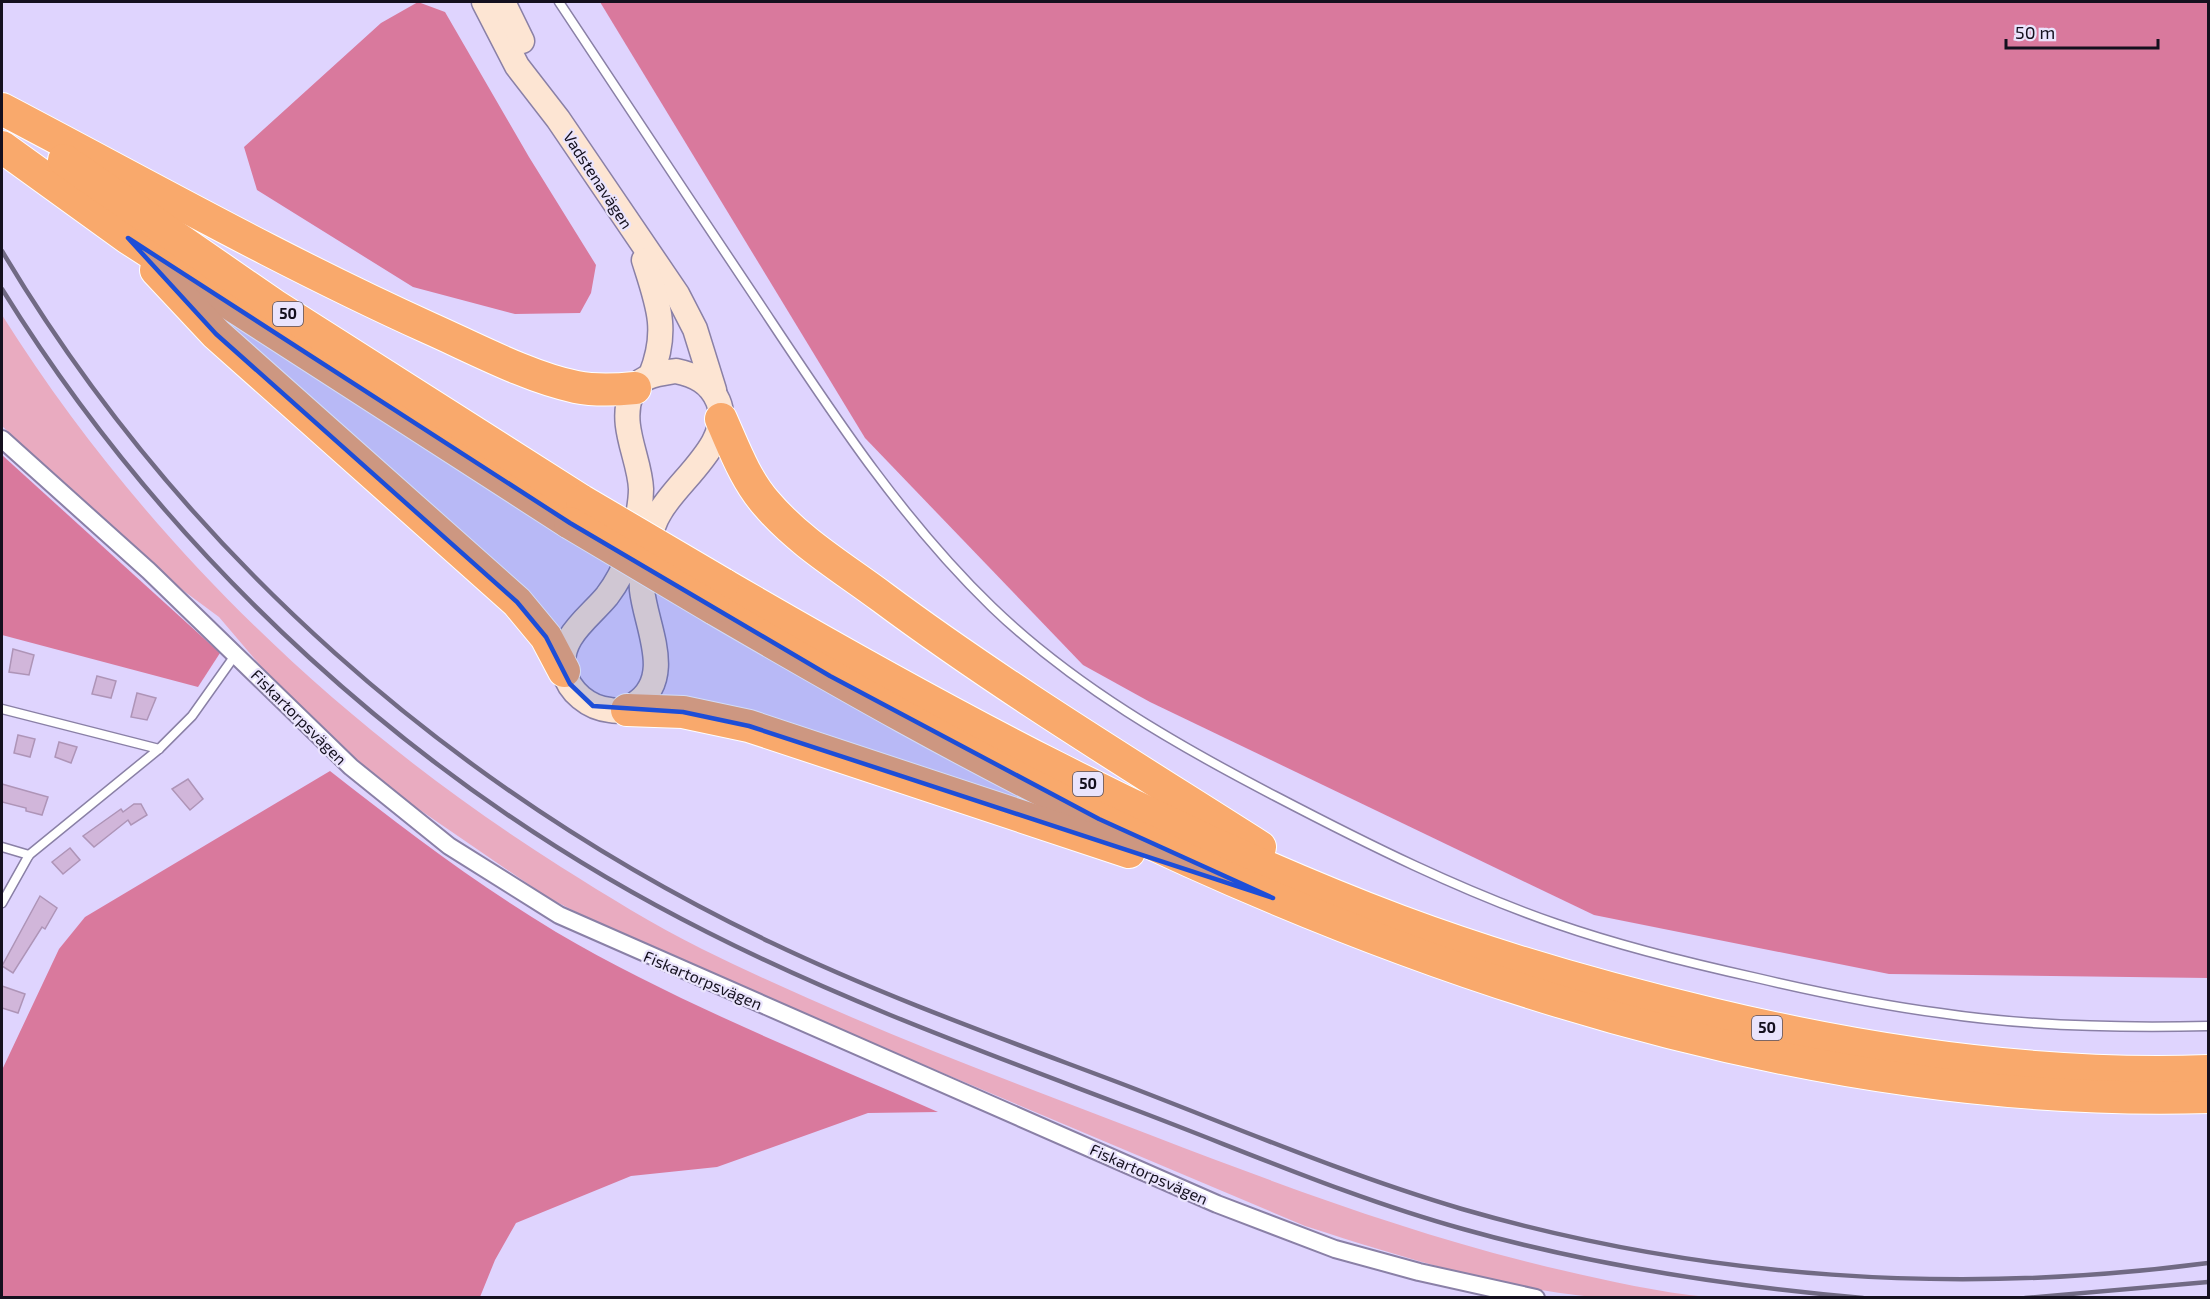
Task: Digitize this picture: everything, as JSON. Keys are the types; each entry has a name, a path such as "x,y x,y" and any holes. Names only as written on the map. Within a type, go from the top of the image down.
{"highway":[{"path":"2,109 343,288 474,348 554,381 576,387 613,390 643,381"},
{"name":"50","path":"2,115 576,512"},
{"name":"50","path":"2,147 128,238 576,512 718,596 830,676 1013,776 1171,853 1273,898 1394,946 1557,1000 1680,1034 1775,1055 1920,1082 1986,1089 2119,1097 2208,1096"},
{"path":"128,238 216,334 517,602 546,637 564,671"},
{"path":"718,405 750,482 767,504 801,537 909,617 1029,700 1342,898"},
{"name":"50","path":"718,596 852,659 1025,752 1190,833 1342,898 1467,945 1565,976 1783,1031 1864,1046 1986,1063 2121,1071 2208,1071"},
{"path":"627,710 683,712 749,726 1273,898"}],"main road":[{"name":"Vadstenavägen","path":"484,2 517,66 558,119 638,240 677,294 695,329 718,405"},
{"name":"Vadstenavägen","path":"503,2 558,119"},
{"name":"Vadstenavägen","path":"564,671 564,652 570,636 608,594 620,575 634,534 641,490 628,412 660,353 663,327 638,240"},
{"path":"564,671 579,697 593,706 611,711 627,710 642,700 655,674 657,657 642,592 642,570 648,543 659,513 709,452 718,405 698,377 676,371 643,381"}],"street":[{"name":"Fiskartorpsvägen","path":"2,439 236,654 351,768 449,846 559,915 636,951 1228,1208 1335,1249 1419,1272 1536,1298"}],"lane":[{"path":"560,2 866,463 933,543 1014,627 1081,681 1156,729 1247,782 1370,846 1504,904 1624,946 1785,985 1944,1014 2098,1026 2208,1026"},
{"path":"2,903 29,855 159,749 192,716 236,654"},
{"path":"2,709 159,749"},
{"path":"2,847 29,855"}],"highlighted area":[{"path":"128,238 570,523 830,676 1099,819 1273,898 749,726 683,712 593,706 570,684 546,637 517,602 216,334"}],"shaded area":[{"path":"418,2 445,12 529,157 596,265 591,293 580,313 515,314 413,287 257,190 244,147 381,23"},
{"path":"600,2 2208,2 2208,978 1889,974 1594,915 1150,702 1083,665 865,438"},
{"path":"2,315 57,397 117,476 182,551 251,622 323,689 399,753 479,812 561,867 648,920 702,949 869,1025 1299,1191 1447,1240 1497,1254 1628,1285 1708,1297 1593,1297 1520,1286 1412,1259 1305,1226 640,945 547,897 401,797 356,759 271,678 219,617 173,583 2,426"},
{"path":"2,455 220,653 198,687 2,635"},
{"path":"330,771 469,875 526,914 602,958 744,1027 938,1112 868,1113 717,1167 631,1176 516,1223 495,1260 480,1297 2,1297 2,1070 59,949 85,917"}],"building":[{"path":"13,649 34,655 29,675 9,672"},
{"path":"97,676 116,681 111,698 92,694"},
{"path":"137,693 156,698 147,720 131,717"},
{"path":"18,735 35,739 30,757 14,753"},
{"path":"59,742 77,747 71,763 55,757"},
{"path":"188,779 203,799 190,810 172,789"},
{"path":"2,784 48,797 42,815 2,802"},
{"path":"134,804 141,804 147,815 131,825 128,820 94,847 83,836 121,809 123,812"},
{"path":"70,848 80,860 63,874 52,862"},
{"path":"40,896 57,908 45,929 42,927 13,973 2,966"},
{"path":"2,986 25,994 18,1013 2,1008"}],"railway":[{"path":"2,251 74,361 154,465 241,563 335,653 436,737 542,813 654,881 813,962 946,1017 1334,1166 1419,1196 1553,1233 1646,1252 1738,1266 1832,1275 1926,1279 2020,1278 2114,1273 2208,1263"},
{"path":"2,289 69,389 143,484 223,574 310,659 403,737 500,809 601,874 707,932 812,981 918,1026 1297,1173 1421,1217 1512,1242 1611,1264 1711,1281 1863,1298"},
{"path":"2025,1298 2208,1282"}]}
